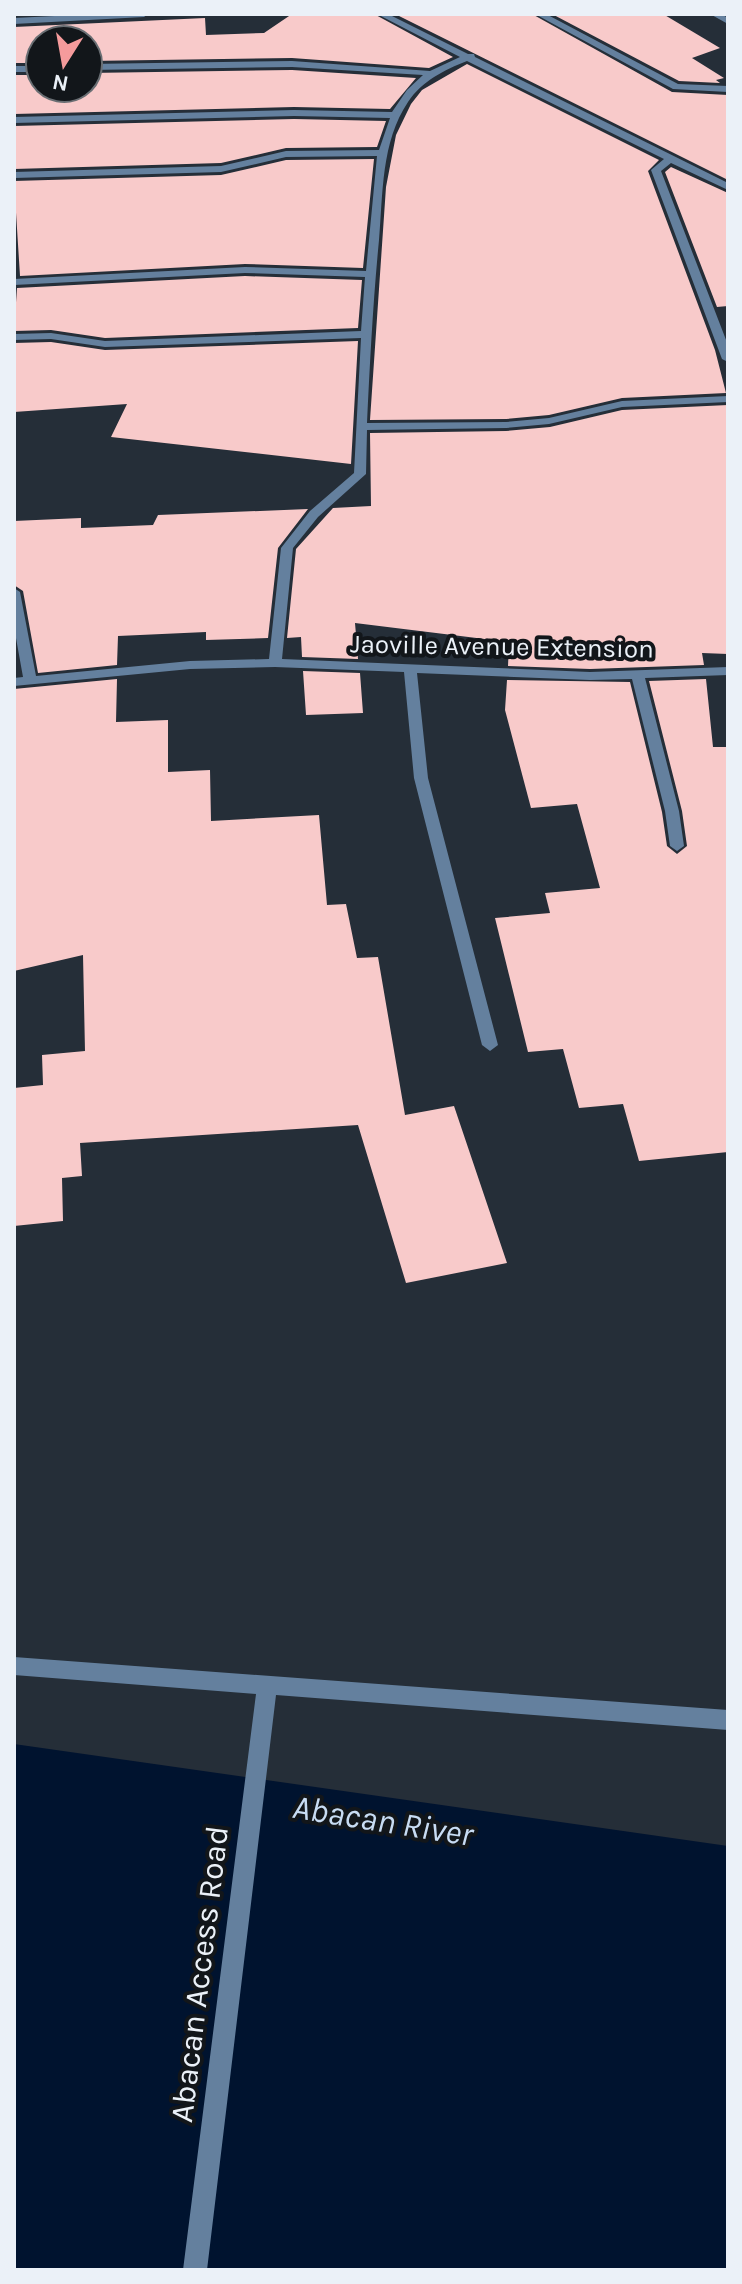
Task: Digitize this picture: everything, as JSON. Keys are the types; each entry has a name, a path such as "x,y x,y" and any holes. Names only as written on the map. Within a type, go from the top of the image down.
{"street":[{"path":"14,21 144,14"},
{"path":"381,14 471,56 728,187"},
{"path":"539,14 676,87 728,89"},
{"path":"714,14 728,21"},
{"path":"104,67 292,64 427,73 471,56"},
{"path":"275,663 287,548 314,514 360,474 371,274 382,153 395,115 427,73"},
{"path":"14,120 294,113 395,115"},
{"path":"14,175 221,169 286,154 382,153"},
{"path":"671,158 656,170 728,359"},
{"path":"14,282 91,275 245,270 371,274"},
{"path":"14,337 51,336 105,344 368,334"},
{"path":"361,427 506,425 549,421 622,404 728,399"},
{"path":"14,592 30,679"},
{"name":"Jaoville Avenue Extension","path":"14,682 190,665 275,663 410,670 637,674 728,671"},
{"path":"410,670 421,778 490,1045"},
{"path":"637,674 672,811 677,846"},
{"path":"14,1666 728,1720"},
{"name":"Abacan Access Road","path":"195,2270 267,1685"}],"water":[{"name":"Abacan River","path":"14,1744 728,1846 728,2270 14,2270"}],"building":[{"path":"292,14 374,14 453,57 429,68 292,58 104,61 104,24 78,24 205,18 206,35 264,33"},
{"path":"395,14 532,14 672,92 728,95 728,180"},
{"path":"552,14 663,14 720,48 692,58 724,78 716,80 720,83 679,81"},
{"path":"14,27 24,27 24,63 14,63"},
{"path":"467,64 659,160 648,171 715,350 726,393 622,398 549,415 506,419 370,420 386,187 396,135 411,104 422,90"},
{"path":"292,70 416,78 390,109 294,107 14,114 14,75 24,75 24,104 104,104 104,73"},
{"path":"294,119 386,121 377,147 286,148 221,163 14,169 14,126"},
{"path":"374,159 363,268 245,264 20,276 14,181 221,175 286,160"},
{"path":"671,167 728,193 728,306 717,307 665,172"},
{"path":"245,276 362,280 358,328 105,338 51,330 14,331 17,288"},
{"path":"358,341 351,464 111,437 127,404 14,412 14,343 51,342 105,350"},
{"path":"728,405 728,654 702,653 704,665 590,669 508,666 509,642 355,623 358,659 302,657 301,637 287,638 296,549 333,508 371,506 370,433 506,431 550,427 622,410"},
{"path":"308,509 278,548 268,638 206,640 206,632 118,636 117,665 38,673 23,591 14,585 14,521 81,518 81,528 153,525 158,515"},
{"path":"303,671 360,673 363,713 306,715"},
{"path":"117,679 116,722 168,720 168,772 210,770 211,821 319,815 327,905 346,904 357,958 378,957 405,1115 454,1106 507,1263 406,1283 358,1125 80,1143 82,1176 62,1178 63,1221 14,1226 14,1088 43,1085 42,1055 85,1051 83,955 14,971 14,689"},
{"path":"706,679 713,747 728,747 728,1152 639,1161 623,1104 579,1108 563,1049 528,1052 495,918 550,913 545,893 600,888 577,804 531,808 505,710 507,680 630,682 662,812 667,846 677,854 687,846 682,811 649,681"}]}
